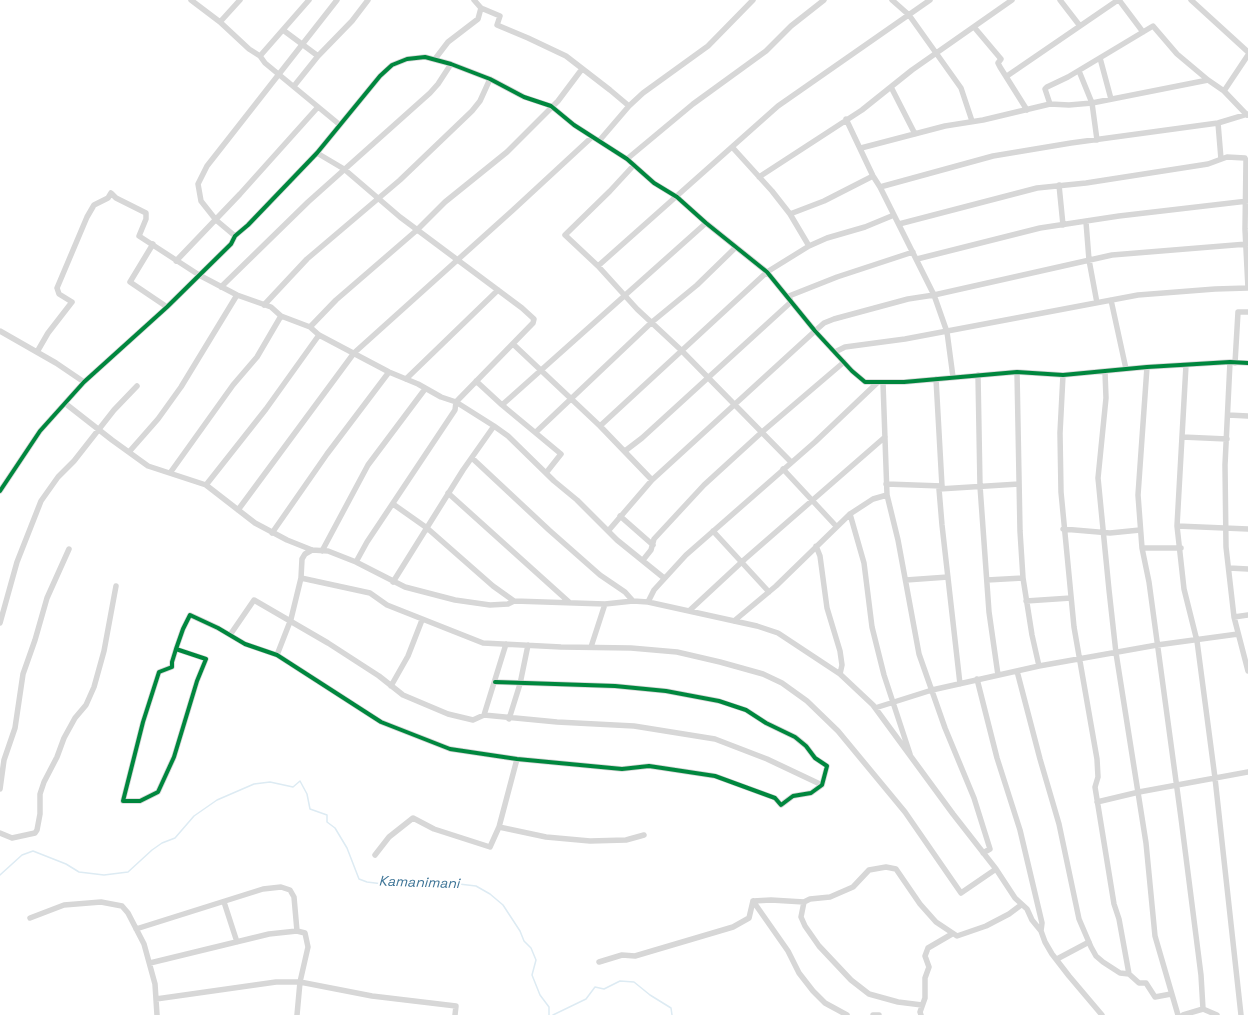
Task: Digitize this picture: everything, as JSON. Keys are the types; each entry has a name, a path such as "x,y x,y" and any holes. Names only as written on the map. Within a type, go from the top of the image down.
{"street":[{"path":"191,0 220,22 249,49 260,56 279,74 340,125"},
{"path":"220,22 240,0"},
{"path":"260,56 309,0"},
{"path":"235,236 216,220 201,201 198,184 207,166 337,0"},
{"path":"294,86 318,56 352,21 368,0"},
{"path":"474,0 481,8 500,16 497,25 566,56 629,106"},
{"path":"599,141 629,106 643,93 708,46 753,0"},
{"path":"627,158 693,104 766,51 791,26 824,0"},
{"path":"892,0 908,15 961,88 972,121"},
{"path":"598,266 784,102 930,0"},
{"path":"759,177 862,110 912,70 937,54 1012,0"},
{"path":"1060,0 1080,26"},
{"path":"1007,76 1118,0 1143,32"},
{"path":"1191,0 1248,52"},
{"path":"435,59 448,42 478,19 481,8"},
{"path":"880,187 993,156 1218,123 1247,115 1224,91 1208,80 1177,54 1153,26 1045,89 1050,104"},
{"path":"974,27 1001,59 998,63 1027,110"},
{"path":"283,30 318,56"},
{"path":"1224,91 1248,55"},
{"path":"0,491 40,431 66,404 84,382 167,308 231,244 235,236 248,225 317,153 380,76 392,65 407,59 424,57 451,64 490,79 524,97 551,106 574,125 627,158 654,183 677,197 735,248 767,272 815,331 865,382 883,383 1017,372 1063,375 1147,367 1232,362 1248,364"},
{"path":"1100,58 1111,99"},
{"path":"221,287 344,169 430,93 438,84 451,64"},
{"path":"310,327 336,300 417,230 445,202 507,152 535,125 551,106 558,101 582,69"},
{"path":"1079,70 1092,103 1097,140"},
{"path":"264,305 307,259 400,180 472,111 480,101 490,79"},
{"path":"861,148 915,134 1050,104 1069,105 1092,103 1208,80"},
{"path":"891,87 915,134"},
{"path":"176,261 216,220 318,107"},
{"path":"846,119 861,148 872,176 880,187 934,295 947,332 953,378"},
{"path":"1218,123 1221,159"},
{"path":"238,510 354,353 592,137"},
{"path":"733,148 790,214 809,246"},
{"path":"317,153 344,169 400,217 498,290 534,319 533,323 456,402 455,410 367,542 356,562"},
{"path":"835,352 845,347 947,332 1111,300 1146,295 1214,289 1248,288 1247,244 1245,229 1247,161 1245,158 1228,157 1208,164 1037,188 899,224"},
{"path":"634,165 565,235 598,266 637,309 681,350 791,462"},
{"path":"790,214 824,201 872,176"},
{"path":"1060,185 1063,225"},
{"path":"37,352 48,333 72,302 59,294 57,288 94,205 108,198 111,193 116,198 144,210 146,213 146,219 139,236 199,275 237,295 276,310 281,316 310,327 319,334 389,372 441,397 456,402 494,426 508,436 609,530 617,540 664,578"},
{"path":"917,259 1040,228 1119,216 1247,201"},
{"path":"600,426 767,272 809,246 827,238 865,227 894,215"},
{"path":"1086,222 1089,260 1097,303"},
{"path":"502,405 706,223"},
{"path":"153,244 130,282 167,308"},
{"path":"609,530 652,480 824,323 851,313 908,299 934,295 1112,255 1247,244"},
{"path":"536,432 652,322 697,285 735,248"},
{"path":"791,302 789,296 797,291 913,252"},
{"path":"406,379 498,290"},
{"path":"129,452 158,419 181,387 237,295"},
{"path":"1111,300 1126,369"},
{"path":"625,451 642,438 791,302"},
{"path":"1248,312 1238,312 1232,362 1228,415 1225,527 1234,617 1248,672"},
{"path":"170,473 233,385 257,357 281,316"},
{"path":"0,331 76,375 84,382"},
{"path":"206,485 266,410 319,334"},
{"path":"513,344 600,426 652,480"},
{"path":"643,560 653,546 654,539 704,485 762,432 844,362"},
{"path":"1186,365 1177,526 1181,548 1184,589 1197,641 1215,778 1241,1015"},
{"path":"1147,367 1138,495 1140,530 1149,582 1199,960 1203,1009"},
{"path":"272,533 389,372"},
{"path":"1017,372 1019,484 1023,578 1039,666"},
{"path":"1105,372 1106,398 1098,478 1102,532 1116,653 1146,843 1155,936 1178,1015"},
{"path":"978,375 980,486 986,580 998,675"},
{"path":"1063,375 1060,433 1063,529 1070,598 1097,760 1098,777 1095,786 1114,904 1119,919 1129,974 1137,982 1146,983 1155,997 1171,994"},
{"path":"936,379 941,487 948,577 960,684"},
{"path":"476,381 502,405 561,454 546,473"},
{"path":"648,602 654,590 686,555 784,469 877,383"},
{"path":"883,383 887,495 906,580 919,654 974,798 990,850 984,853"},
{"path":"0,623 17,562 41,502 58,477 74,461 98,429 137,386"},
{"path":"322,551 368,465 425,389"},
{"path":"66,404 148,466 206,485 255,523 272,533 312,550 328,551 356,562 405,587 455,600 490,605 508,604 514,601 605,604 633,601 648,602 757,626 778,633 840,674 875,708 912,760 996,869 1021,905 1027,910 1032,920 1041,931 1045,942 1069,976 1102,1015"},
{"path":"1228,415 1248,416"},
{"path":"394,582 448,493 494,426"},
{"path":"689,611 742,562 885,437"},
{"path":"1182,437 1227,440"},
{"path":"472,458 549,530 600,575 625,592 633,601"},
{"path":"784,469 836,526"},
{"path":"886,484 941,487 1019,484"},
{"path":"448,493 570,602"},
{"path":"734,621 769,592 850,514 873,499 887,495"},
{"path":"393,504 427,528 493,586 514,601"},
{"path":"850,514 864,563 872,627 893,702 912,760"},
{"path":"620,516 653,546"},
{"path":"1177,526 1248,529"},
{"path":"1063,529 1102,532 1140,530"},
{"path":"713,531 769,592"},
{"path":"816,546 820,556 827,608 840,651 842,665 840,674"},
{"path":"1142,548 1181,548"},
{"path":"0,789 4,760 15,728 23,674 35,640 47,598 69,549"},
{"path":"277,655 290,622 301,578 302,559 305,554 312,550"},
{"path":"1229,568 1248,569"},
{"path":"906,580 948,577"},
{"path":"301,578 370,592 387,604 422,620 483,643 631,648 677,652 763,674 782,683 807,701 838,731 904,812 961,893 996,869"},
{"path":"986,580 1023,578"},
{"path":"0,833 12,838 35,832 37,830 40,814 40,794 44,782 57,757 64,738 75,718 86,705 94,687 104,651 116,586"},
{"path":"1026,601 1070,598"},
{"path":"230,635 254,600 328,643 403,695 448,714 473,720 484,715 509,719 634,726 715,739 767,759 822,785"},
{"path":"592,647 605,604"},
{"path":"176,649 206,659 197,681 174,757 158,792 140,801 123,801 141,730 159,672 172,667 176,649 190,615 245,644 277,655 381,722 450,749 517,759 622,769 649,766 715,776 775,798 781,805 793,796 811,793 822,785 827,766 815,758 806,746 795,737 746,710 719,701 666,691 615,686 495,682"},
{"path":"1234,617 1248,615"},
{"path":"391,686 408,656 422,620"},
{"path":"875,708 932,690 1039,666 1157,645 1197,641 1238,634"},
{"path":"484,715 506,644"},
{"path":"509,719 520,684 528,645"},
{"path":"1017,671 1059,824 1079,919 1096,956 1120,973 1129,974"},
{"path":"977,679 997,758 1020,830 1042,923 1041,931"},
{"path":"375,855 389,837 412,818 434,829 490,847 499,827 517,759"},
{"path":"1098,802 1139,792 1248,772"},
{"path":"499,827 546,837 590,841 626,840 644,835"},
{"path":"753,901 771,900 804,902 810,899 830,897 853,887 869,870 882,867 896,869 920,904 936,922 957,936 986,926 1009,914 1021,905"},
{"path":"136,929 180,916 204,906 224,902 263,889 281,887 290,890 294,897 297,931"},
{"path":"599,962 622,955 635,956 733,927 749,918 753,901"},
{"path":"753,901 788,951 799,973 813,991 825,1003 847,1015"},
{"path":"30,918 64,906 101,902 122,906 128,913 144,944 150,963 157,1015"},
{"path":"224,902 238,942"},
{"path":"804,902 801,916 805,926 819,946 851,980 869,994 898,1002 922,1005"},
{"path":"150,963 269,934 297,931 305,933 308,947 300,982 297,1015"},
{"path":"921,1015 922,1005 925,998 925,978 929,967 926,956 928,948 952,934"},
{"path":"1057,959 1089,942"},
{"path":"156,999 276,982 300,982 372,996 456,1006 455,1015"},
{"path":"1183,1015 1203,1009 1217,1015"},
{"path":"873,1015 879,1015"}],"waterway":[{"name":"Kamanimani","path":"0,875 22,855 33,851 66,864 79,872 104,875 128,872 152,850 162,843 175,838 194,816 217,800 254,784 270,782 293,787 300,781 307,794 310,809 327,815 327,822 335,828 347,848 359,879 367,882 383,884 442,882 476,886 490,894 503,905 520,931 524,941 531,948 536,960 532,975 540,995 549,1007 549,1015"},
{"name":"Kamanimani","path":"553,1015 586,999 595,987 604,989 620,981 634,982 650,995 671,1008 672,1015"}],"cycle path":[{"path":"0,491 40,431 84,382 167,307 231,244 235,236 248,225 317,153 380,76 392,65 407,59 425,57 451,64 490,79 524,97 551,106 574,125 627,159 654,183 677,197 706,223 767,272 815,331 852,371 865,382 904,382 1017,372 1063,375 1147,367 1230,362 1248,363"},
{"path":"176,649 206,659 197,681 174,757 158,792 140,801 123,801 143,722 159,672 172,667 176,649 190,615 218,628 245,644 277,655 381,722 450,749 517,759 622,769 649,766 715,776 775,798 781,805 793,796 811,793 822,785 827,766 815,758 806,746 795,737 766,723 746,710 719,701 666,691 615,686 495,682"}]}
